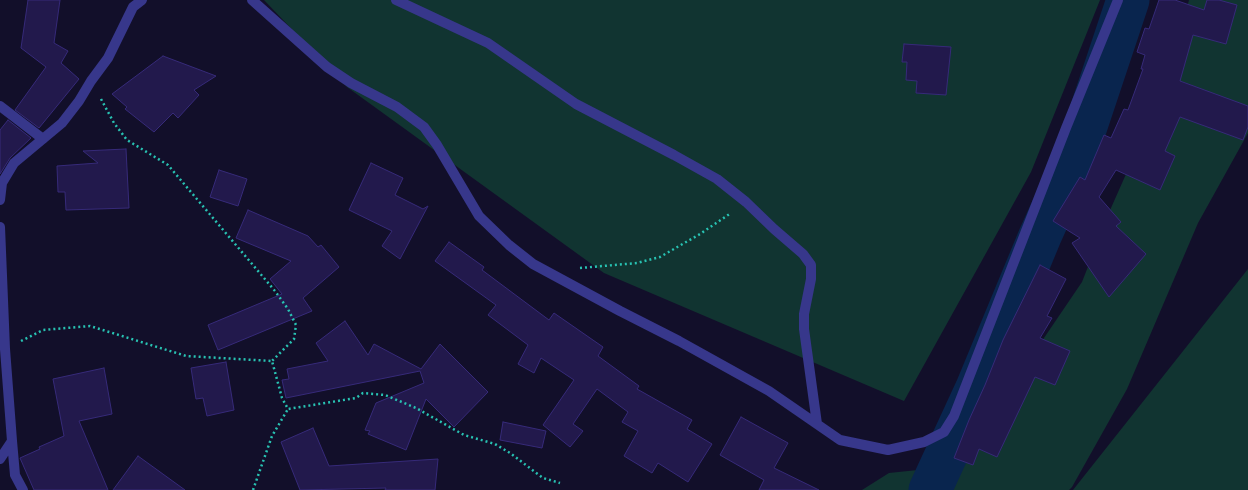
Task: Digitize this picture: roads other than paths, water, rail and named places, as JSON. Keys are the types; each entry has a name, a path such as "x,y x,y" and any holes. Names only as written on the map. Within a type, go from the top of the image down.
{"street":[{"path":"0,200 2,183 14,163 66,118 108,58 133,7 142,0"},
{"path":"252,0 327,67 351,83 397,107 424,127 437,145 479,216 509,245 533,264 620,311 679,340 769,390 840,440 888,450 924,442 944,432 954,416 1066,128 1118,0"},
{"path":"396,0 488,44 576,104 717,179 746,202 774,229 804,254 810,265 811,279 804,314 804,329 817,424"},
{"path":"0,106 43,139"},
{"path":"0,227 2,349 15,475 22,490"},
{"path":"0,459 12,441"}],"waterway":[{"path":"930,490 977,388 1040,236 1076,156 1128,0"}]}
